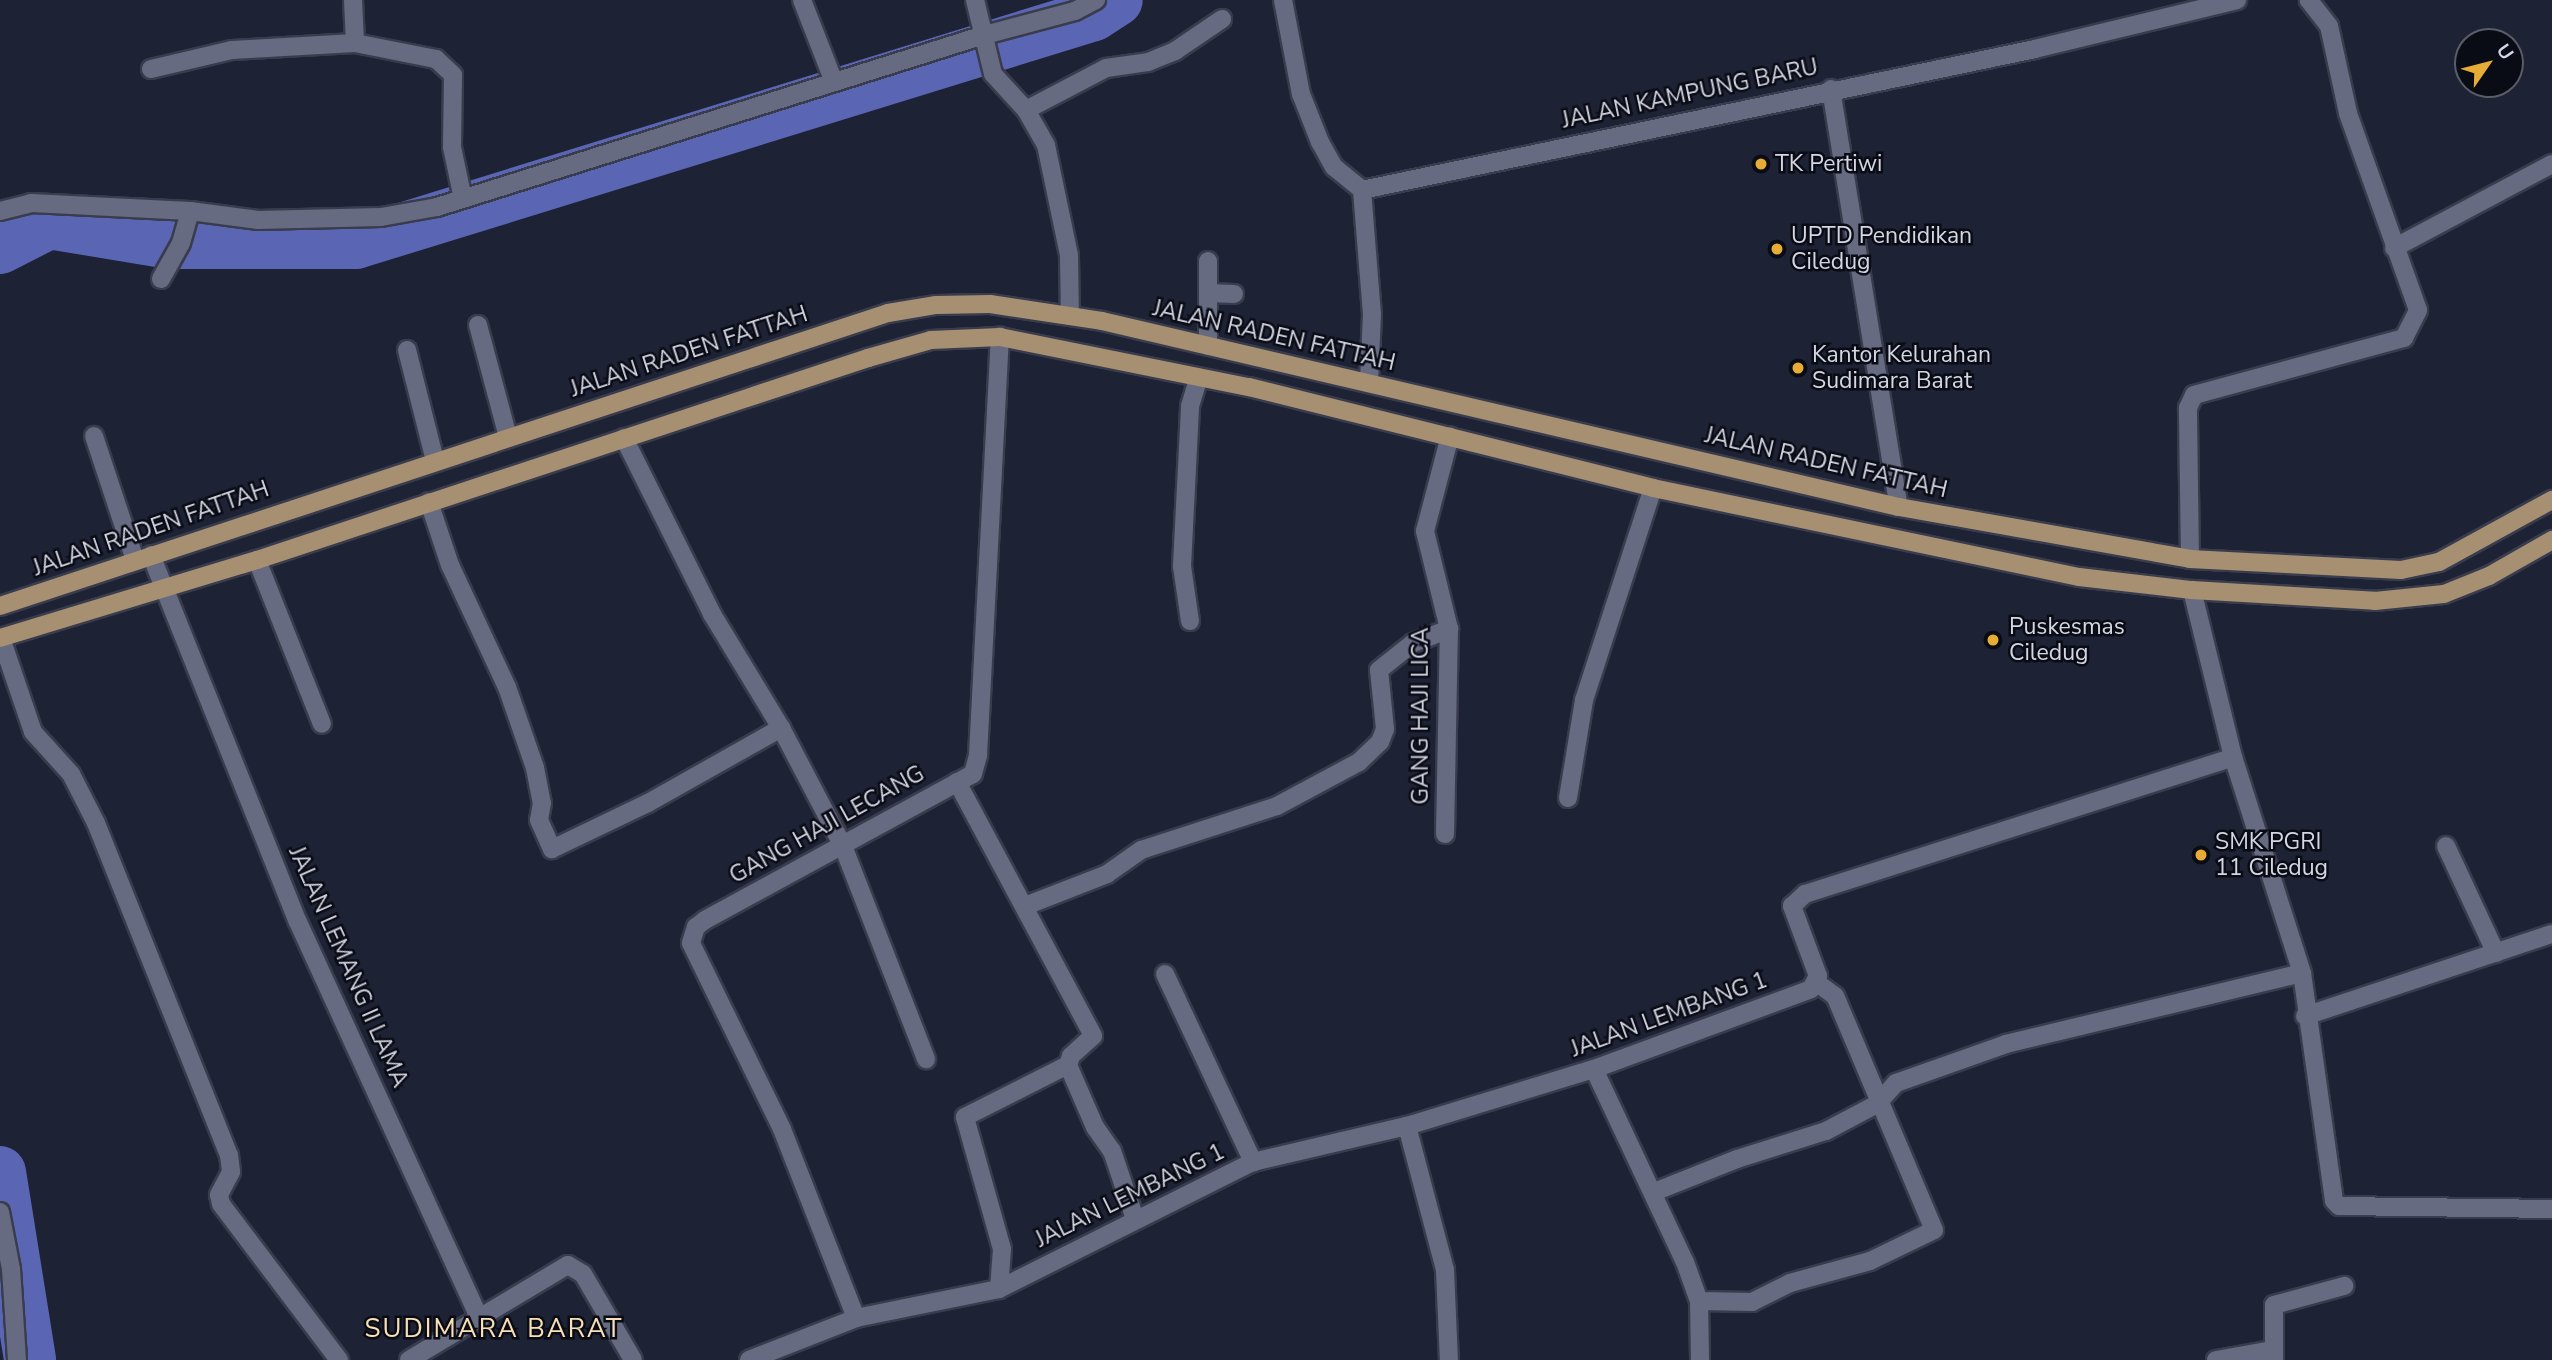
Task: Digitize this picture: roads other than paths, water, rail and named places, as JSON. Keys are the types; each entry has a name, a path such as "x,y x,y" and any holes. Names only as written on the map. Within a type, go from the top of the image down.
{"main road":[{"name":"JALAN RADEN FATTAH","path":"0,606 888,313 990,304 1070,316 1208,346 1899,507 2190,559 2401,570 2438,562 2552,500"},
{"path":"0,638 257,560 931,340 1000,337 1199,377 1450,436 1653,488 2079,577 2192,590 2375,601 2444,594 2489,576 2552,540"}],"street":[{"path":"353,0 355,43"},
{"path":"802,0 834,82"},
{"path":"975,0 982,41 993,74 1026,110 1046,145 1069,255 1070,316"},
{"path":"0,211 31,203 257,220 381,217 463,199 834,82 982,41 1075,11 1096,0"},
{"path":"1283,0 1301,94 1320,142 1334,167 1362,190 1372,314 1369,382"},
{"name":"JALAN KAMPUNG BARU","path":"1362,190 1831,89 2035,50 2237,0"},
{"path":"2190,559 2188,408 2194,395 2404,338 2418,310 2348,114 2329,26 2309,0"},
{"path":"1026,110 1106,68 1148,62 1175,51 1222,19"},
{"path":"151,69 232,50 355,43 421,54 449,67 452,147 463,199"},
{"path":"1831,89 1899,507"},
{"path":"2394,248 2552,164"},
{"path":"160,279 181,243 189,214"},
{"path":"1208,261 1208,346"},
{"path":"1208,293 1234,295"},
{"path":"478,325 508,437"},
{"name":"GANG HAJI LECANG","path":"856,1318 782,1129 691,943 696,928 705,920 973,774 978,755 1000,337"},
{"path":"407,350 435,461"},
{"path":"1190,621 1182,566 1190,406 1199,377"},
{"name":"JALAN LEMANG II LAMA","path":"94,436 143,558 165,588 298,922 480,1319"},
{"name":"GANG HAJI LICA","path":"1445,834 1449,629 1425,531 1450,436"},
{"path":"624,438 712,614 781,728 843,846 926,1059"},
{"path":"1568,798 1584,700 1653,488"},
{"path":"429,502 450,565 506,687 535,768 542,803 540,820 552,849 648,803 781,728"},
{"path":"257,560 322,723"},
{"path":"2192,590 2233,757 2302,972 2305,1016 2334,1201 2339,1206 2552,1209"},
{"path":"1024,906 1107,874 1141,850 1277,806 1359,762 1380,742 1385,729 1379,670 1413,643 1449,629"},
{"path":"0,638 33,732 71,774 96,823 229,1155 231,1172 219,1195 222,1204 339,1360"},
{"path":"1699,1301 1752,1302 1790,1283 1870,1261 1934,1230 1877,1104 1835,996 1817,984 1793,906 1805,894 2233,757"},
{"path":"957,782 1093,1037 1070,1056 1068,1065 1095,1127 1112,1151 1135,1219"},
{"path":"2446,846 2496,953"},
{"path":"2305,1016 2552,934"},
{"path":"1654,1192 1737,1158 1826,1131 1877,1104 1896,1083 2006,1044 2302,972"},
{"path":"1165,974 1253,1162"},
{"name":"JALAN LEMBANG 1","path":"749,1360 856,1318 999,1289 1253,1162 1407,1126 1594,1069 1789,999 1817,984"},
{"path":"999,1289 1002,1249 965,1118 1068,1065"},
{"path":"1594,1069 1654,1192 1699,1301 1700,1360"},
{"path":"1407,1126 1445,1270 1449,1360"},
{"path":"0,1212 17,1360"},
{"path":"409,1360 568,1265 574,1266 633,1360"},
{"path":"2216,1360 2274,1355 2274,1305 2344,1286"}],"waterway":[{"path":"0,248 49,223 168,243 356,243 1094,15 1117,0"},
{"path":"0,1172 30,1360"}],"place":[{"name":"TK Pertiwi","path":"1761,164"},
{"name":"UPTD Pendidikan Ciledug","path":"1777,249"},
{"name":"Kantor Kelurahan Sudimara Barat","path":"1798,368"},
{"name":"Puskesmas Ciledug","path":"1993,640"},
{"name":"SMK PGRI 11 Ciledug","path":"2201,855"}],"district":[{"name":"SUDIMARA BARAT","path":"494,1329"}]}
